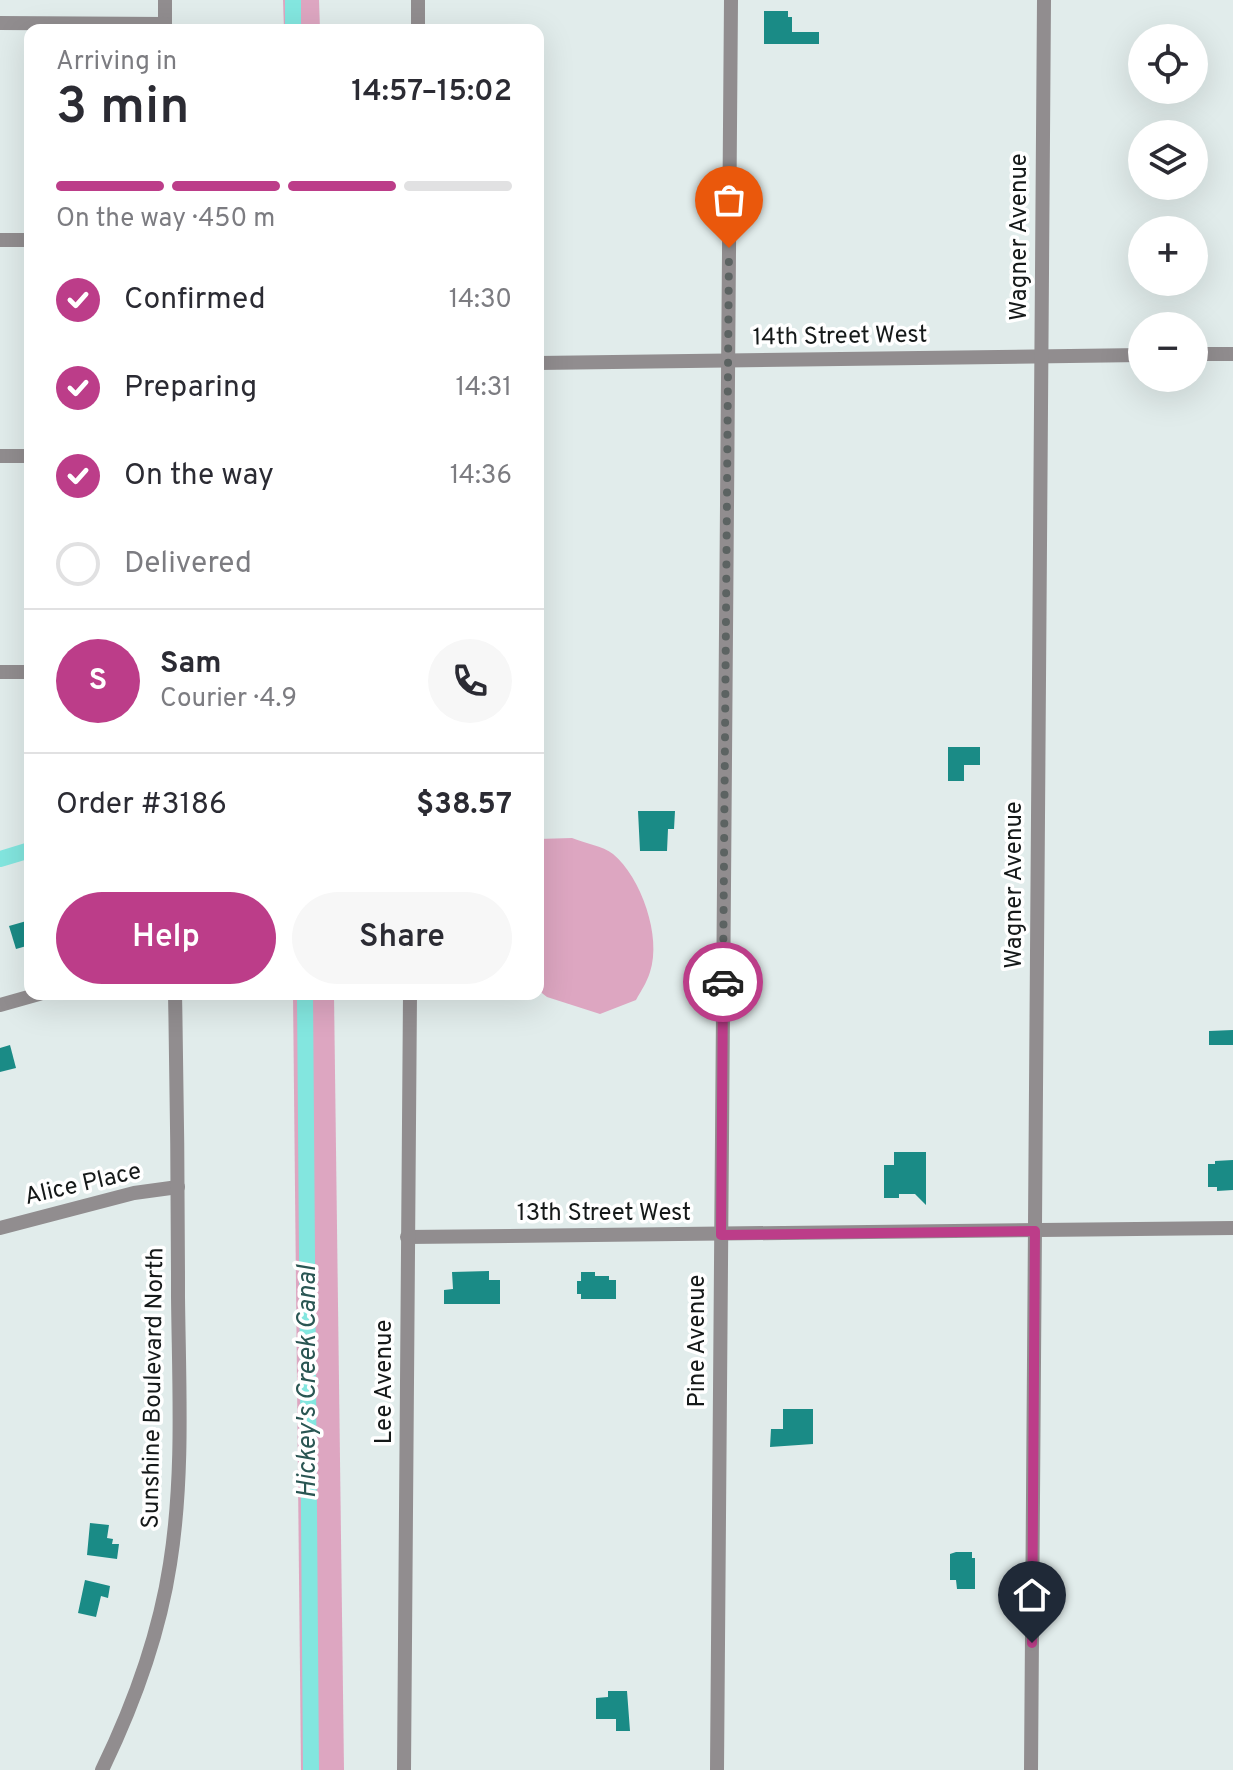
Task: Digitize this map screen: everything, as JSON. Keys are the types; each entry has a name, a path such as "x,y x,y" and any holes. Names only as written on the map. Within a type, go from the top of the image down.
{"street":[{"path":"165,0 165,24"},
{"path":"418,0 418,24"},
{"name":"Pine Avenue","path":"717,1770 731,0"},
{"name":"Wagner Avenue","path":"1031,1770 1044,0"},
{"path":"0,23 41,24"},
{"path":"0,240 24,240"},
{"path":"1208,354 1233,354"},
{"name":"14th Street West","path":"544,363 1128,355"},
{"path":"0,456 24,456"},
{"path":"0,672 24,672"},
{"path":"0,1005 24,998"},
{"name":"Sunshine Boulevard North","path":"102,1770 123,1728 147,1663 174,1536 179,1448 175,1000"},
{"name":"Lee Avenue","path":"404,1770 410,1000"},
{"name":"Alice Place","path":"0,1228 134,1193 178,1187"},
{"name":"13th Street West","path":"407,1237 1233,1228"}],"shaded area":[{"path":"283,0 319,0 320,24 284,24"},
{"path":"572,838 609,851 632,877 646,908 653,942 649,976 636,1000 600,1014 544,995 544,839"},
{"path":"293,1000 334,1000 344,1770 301,1770"}],"building":[{"path":"764,11 788,11 788,17 792,17 792,32 819,32 819,44 764,44"},
{"path":"948,747 980,747 980,765 964,765 964,781 948,781"},
{"path":"638,811 675,811 674,829 668,829 667,851 640,851"},
{"path":"24,922 24,947 16,949 9,926"},
{"path":"1233,1030 1233,1045 1209,1045 1209,1031"},
{"path":"10,1045 16,1068 0,1072 0,1048"},
{"path":"894,1152 926,1152 926,1205 915,1194 884,1198 884,1165 894,1165"},
{"path":"1233,1160 1233,1190 1217,1191 1217,1187 1208,1187 1208,1164"},
{"path":"489,1271 489,1280 500,1280 500,1304 444,1304 444,1290 453,1289 452,1272"},
{"path":"581,1272 595,1272 595,1276 609,1276 609,1280 616,1280 616,1299 581,1299 581,1294 577,1294 577,1281 581,1281"},
{"path":"783,1409 813,1409 813,1444 770,1447 771,1429 783,1429"},
{"path":"90,1523 109,1525 107,1538 113,1539 112,1544 119,1544 117,1559 87,1555"},
{"path":"972,1552 972,1558 975,1558 975,1589 957,1589 956,1580 950,1580 950,1554"},
{"path":"85,1580 110,1586 108,1598 101,1596 96,1617 78,1613"},
{"path":"608,1691 627,1691 630,1731 616,1731 616,1719 596,1719 596,1698 608,1697"}],"waterway":[{"name":"Hickey's Creek Canal","path":"293,0 293,24"},
{"path":"0,859 24,852"},
{"name":"Hickey's Creek Canal","path":"305,1000 311,1770"}],"way so far":[{"path":"723,982 729,248"}],"route":[{"path":"723,982 721,1235 1035,1231 1032,1643"}]}
